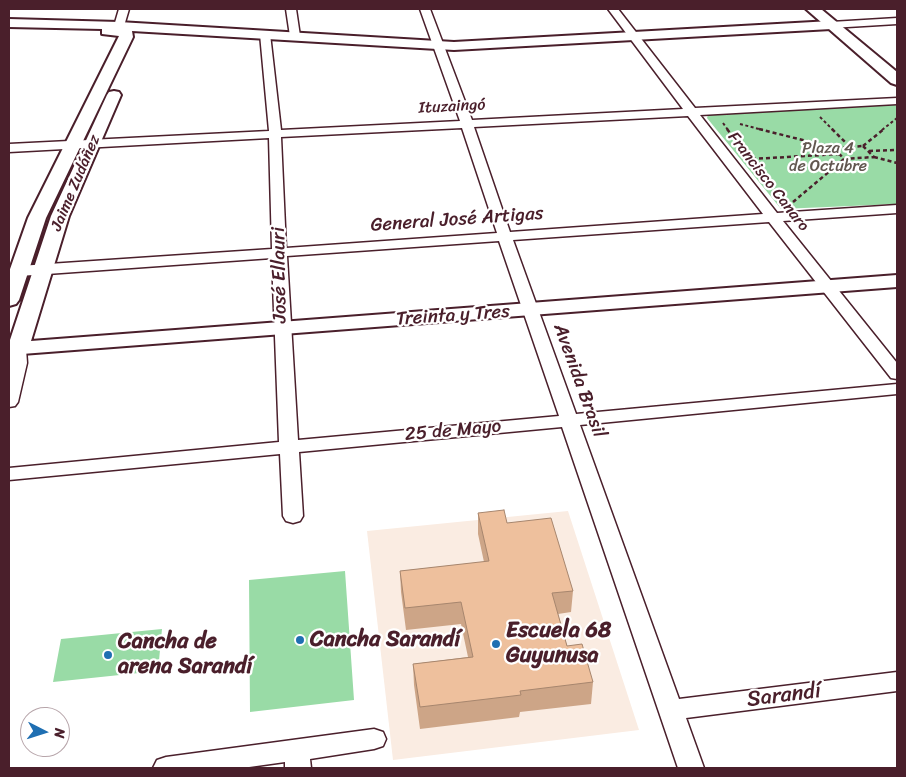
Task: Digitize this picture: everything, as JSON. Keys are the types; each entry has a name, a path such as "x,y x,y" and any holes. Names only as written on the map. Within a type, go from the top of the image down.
{"main road":[{"path":"813,9 897,80"}],"street":[{"name":"Jaime Zudáñez","path":"9,300 37,218 126,37 124,9"},
{"path":"291,9 295,36"},
{"name":"Avenida Brasil","path":"425,9 467,123 505,237 691,768"},
{"name":"Francisco Canaro","path":"613,9 773,218 897,374"},
{"path":"9,23 264,34 438,45 897,21"},
{"name":"Jaime Zudáñez","path":"9,402 19,363 13,349 44,269 60,216 141,34 126,29"},
{"path":"9,30 126,29"},
{"name":"José Ellauri","path":"264,34 276,134 282,329 293,516"},
{"name":"Ituzaingó","path":"9,148 75,143 897,101"},
{"name":"General José Artigas","path":"19,271 897,209"},
{"name":"Treinta y Tres","path":"13,349 897,281"},
{"name":"25 de Mayo","path":"9,474 897,389"},
{"name":"Sarandí","path":"671,710 897,682"},
{"path":"166,768 298,759 374,739"}],"path":[{"path":"817,113 850,147"},
{"path":"729,121 719,118 788,206"},
{"path":"738,123 834,148 863,146 897,118"},
{"path":"863,146 874,158"},
{"path":"834,148 844,159"},
{"path":"868,152 897,150"},
{"path":"752,159 839,154"},
{"path":"788,206 844,159 874,158 897,163"},
{"path":"788,206 798,206"}],"shaded area":[{"name":"Escuela 68 Guyunusa","path":"568,511 639,730 393,760 367,531"}],"green space":[{"name":"Plaza 4 de Octubre","path":"897,104 897,204 781,209 707,118 708,115 712,114"},
{"name":"Cancha Sarandí","path":"345,571 354,700 250,712 249,580"},
{"name":"Cancha de arena Sarandí","path":"162,629 158,671 53,682 61,639"}],"building":[{"path":"504,510 507,523 551,518 573,591 552,593 567,646 582,644 593,682 520,691 521,695 420,707 413,664 473,657 461,602 405,608 400,571 489,561 478,513"}],"place":[{"name":"Cancha Sarandí","path":"300,640"},
{"name":"Escuela 68 Guyunusa","path":"496,644"},
{"name":"Cancha de arena Sarandí","path":"108,655"}]}
